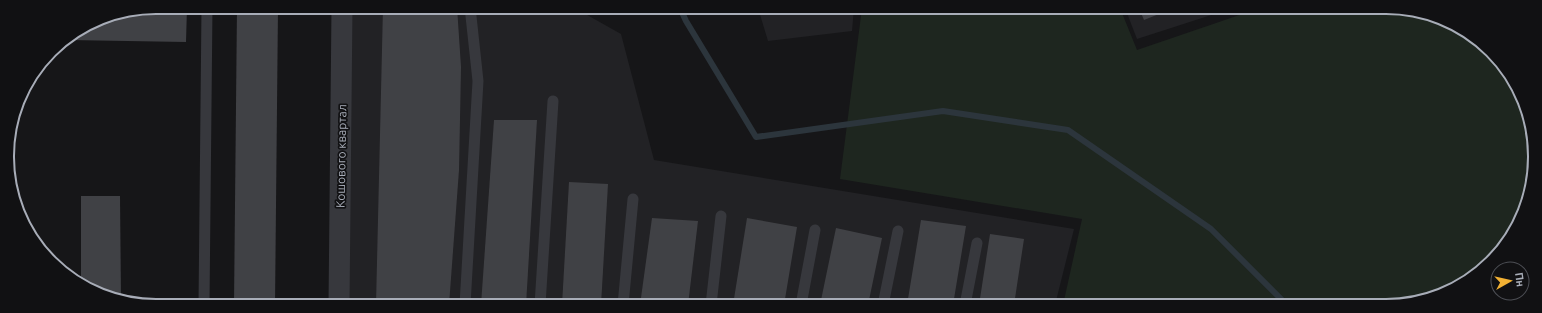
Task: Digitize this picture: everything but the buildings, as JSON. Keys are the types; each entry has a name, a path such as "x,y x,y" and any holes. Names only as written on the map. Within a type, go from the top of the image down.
{"street":[{"name":"Кошового квартал","path":"339,299 342,14"}],"lane":[{"path":"204,299 206,14"},
{"path":"465,299 478,81 471,14"},
{"path":"540,299 553,101"},
{"path":"624,299 633,199"},
{"path":"712,299 721,216"},
{"path":"802,299 815,230"},
{"path":"884,299 898,232"},
{"path":"966,299 977,243"}],"shaded area":[{"path":"351,14 585,14 621,34 654,160 1074,229 1056,299 348,299"},
{"path":"760,14 853,14 852,31 768,41"},
{"path":"861,14 1122,14 1137,50 1242,14 1404,15 1440,25 1457,33 1472,43 1493,63 1504,77 1513,93 1523,120 1527,138 1528,166 1523,193 1513,220 1499,243 1479,264 1457,280 1440,288 1404,298 1064,299 1082,219 840,179"},
{"path":"1127,14 1214,14 1137,39"}],"waterway":[{"path":"683,14 756,137 943,111 1068,130 1211,229 1281,299"}]}
